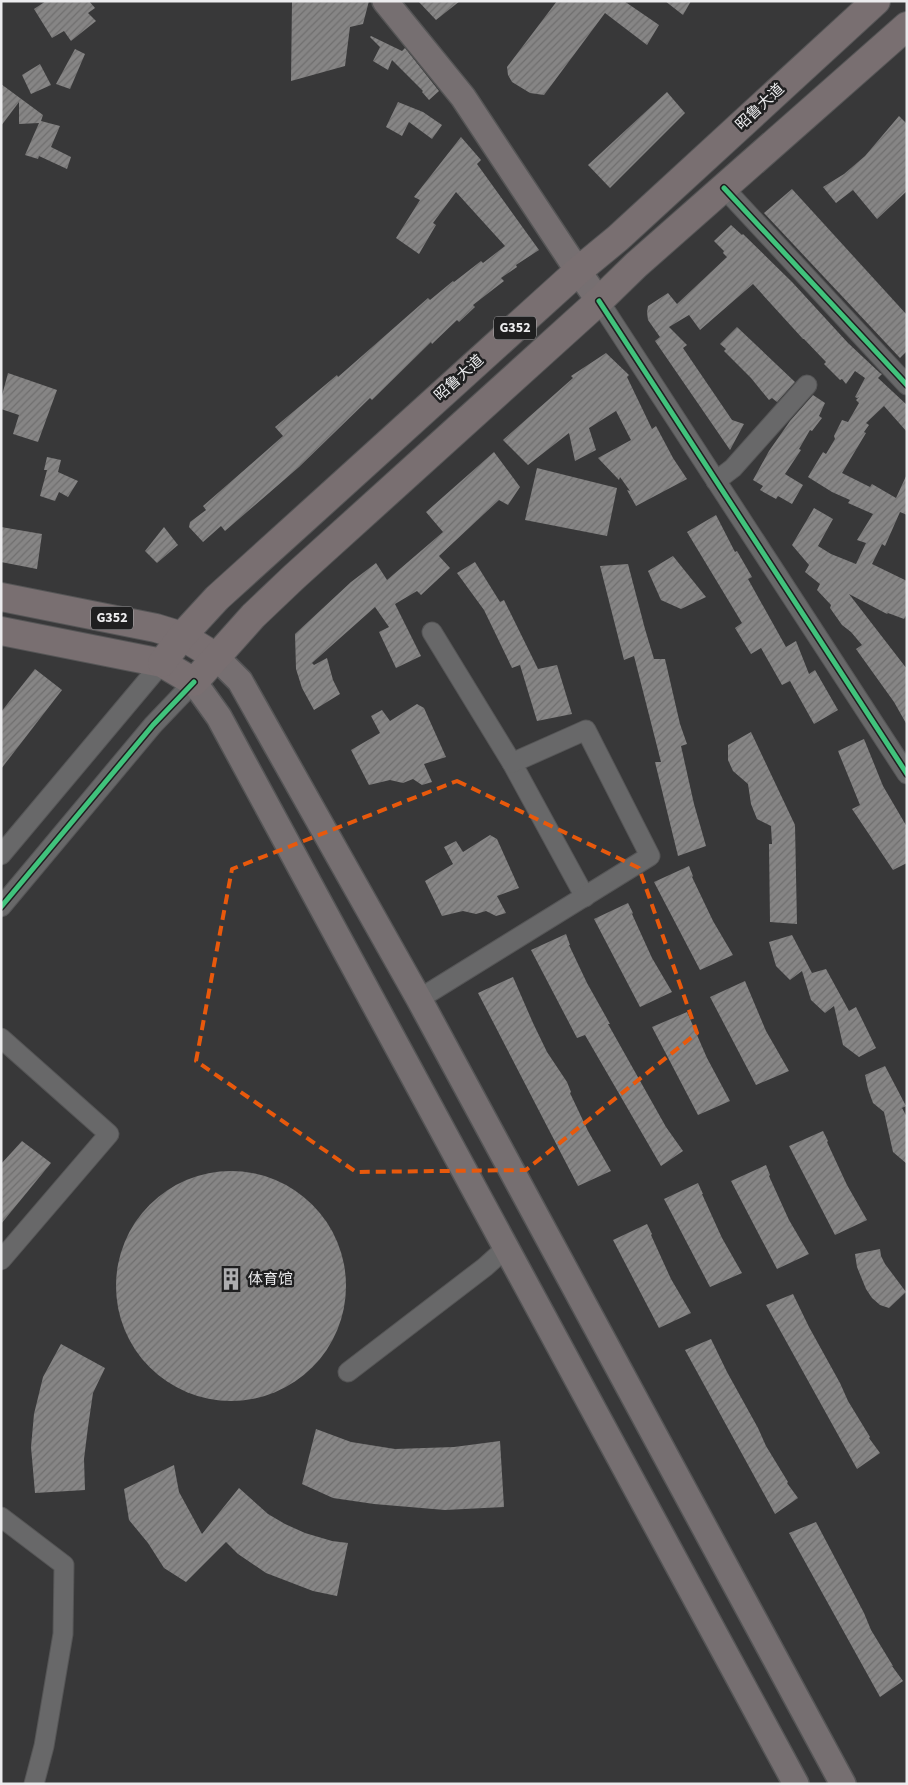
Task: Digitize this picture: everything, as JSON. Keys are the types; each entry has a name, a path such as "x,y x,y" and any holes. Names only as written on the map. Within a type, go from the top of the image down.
{"highway":[{"name":"昭鲁大道","path":"162,663 182,636 217,598 255,562 578,271 618,238 876,1"},
{"name":"G352","path":"1,631 162,663 194,682 253,616 294,577 636,265 907,26"},
{"name":"G352","path":"1,597 135,623 182,636 216,657"}],"main road":[{"path":"385,1 463,97 599,300"},
{"path":"216,657 240,681 419,999 843,1784"},
{"path":"194,682 219,717 796,1784"}],"street":[{"path":"724,188 907,385"},
{"path":"599,300 907,774"},
{"path":"716,481 733,468 807,386"},
{"path":"432,632 512,763 585,897"},
{"path":"1,855 162,663"},
{"path":"1,907 153,725 194,682"},
{"path":"419,999 650,856 586,730 512,763"},
{"path":"1,1038 109,1134 1,1260"},
{"path":"348,1372 486,1267 506,1248"},
{"path":"1,1517 64,1565 63,1634 44,1746 34,1784"}],"highlighted area":[{"path":"457,781 639,868 697,1033 526,1170 356,1172 196,1061 232,869"}],"building":[{"path":"46,1 89,1 95,8 88,13 96,21 71,41 64,31 52,38 34,9"},
{"path":"292,1 369,1 363,24 350,27 345,66 291,81"},
{"path":"418,1 460,1 436,20"},
{"path":"557,1 624,1 659,25 647,45 605,13 544,95 530,93 512,82 508,75 507,67"},
{"path":"665,1 691,1 683,15"},
{"path":"371,36 402,51 405,48 439,91 429,100 423,91 392,60 388,70 373,61 380,47"},
{"path":"75,49 85,54 70,89 56,84"},
{"path":"40,64 51,85 31,94 22,75"},
{"path":"1,84 43,115 41,121 60,126 51,147 71,157 67,169 39,156 38,159 25,155 39,123 19,124 19,102 1,126"},
{"path":"667,92 685,113 610,188 588,165"},
{"path":"398,102 423,112 442,125 432,139 409,122 402,136 386,127"},
{"path":"899,116 907,124 907,191 877,219 853,190 836,203 823,187 844,174 865,156"},
{"path":"461,137 481,160 477,164 539,250 516,265 517,267 501,278 504,281 473,305 475,307 459,322 457,320 432,344 431,342 372,400 370,398 299,467 225,531 221,526 203,542 189,527 190,522 206,510 203,506 283,436 275,427 337,375 338,377 428,298 430,300 453,281 481,261 483,263 505,246 456,192 433,223 436,225 419,254 396,238 420,200 414,197"},
{"path":"792,189 907,315 907,351 900,358 764,213"},
{"path":"731,225 743,234 792,282 848,343 882,374 878,378 907,405 907,432 884,406 866,423 869,425 864,432 866,433 842,473 870,487 872,484 896,498 907,474 907,515 900,512 885,546 882,544 872,564 907,581 907,614 904,619 887,614 849,594 907,669 907,725 894,702 856,649 862,645 842,625 830,608 831,605 817,590 820,584 805,572 809,565 792,545 814,508 833,519 818,546 831,554 856,564 866,543 857,540 873,514 848,503 850,500 832,492 808,477 823,452 826,454 835,439 834,436 842,420 848,422 859,403 856,400 859,397 855,397 865,378 855,371 846,384 842,379 840,380 824,364 826,362 753,284 700,330 689,315 669,327 687,345 683,348 732,420 744,424 730,450 655,341 660,337 648,320 648,306 668,293 677,304 727,257 714,241"},
{"path":"737,327 795,382 777,402 772,398 769,400 751,378 724,351 726,349 720,344"},
{"path":"606,353 629,375 627,377 652,429 656,426 687,479 636,506 627,490 630,491 620,477 619,480 598,458 631,440 616,411 589,428 596,450 575,461 569,433 528,465 503,440 573,378 571,376"},
{"path":"8,373 57,390 38,442 13,434 19,415 1,409 1,399"},
{"path":"813,395 825,403 819,416 822,418 812,431 810,430 799,449 801,450 785,474 803,485 792,504 778,496 776,499 760,490 763,486 753,480 769,451 790,421"},
{"path":"494,452 520,487 508,505 499,500 439,556 450,568 421,595 417,591 395,604 421,656 396,668 379,632 389,627 375,607 312,663 314,665 327,658 333,680 340,694 314,710 302,688 296,669 295,634 351,582 376,563 387,580 443,532 426,512"},
{"path":"47,457 61,460 58,472 78,481 68,497 59,492 55,501 40,496 47,470 44,470"},
{"path":"537,468 617,488 607,536 525,520"},
{"path":"716,515 735,552 737,551 752,577 748,579 786,647 796,641 809,674 815,670 838,710 814,724 790,681 782,685 761,648 751,654 735,628 742,623 687,532"},
{"path":"1,527 42,534 37,569 1,562"},
{"path":"164,527 178,545 157,563 145,551"},
{"path":"673,556 706,597 681,609 661,600 648,571"},
{"path":"475,562 500,602 504,600 538,669 557,665 572,714 537,721 520,665 512,668 484,610 457,573"},
{"path":"628,564 654,659 665,659 680,724 687,744 681,746 706,846 678,856 655,762 661,762 634,656 624,660 600,566"},
{"path":"35,669 62,690 1,769 1,712"},
{"path":"417,704 424,708 446,757 424,764 432,782 422,785 413,779 403,783 390,780 369,785 351,750 380,733 371,716 382,710 390,721"},
{"path":"751,732 795,825 797,924 770,922 769,844 772,844 771,826 757,819 751,804 748,784 733,771 728,760 728,745"},
{"path":"864,739 883,786 907,827 907,863 893,870 852,809 860,805 838,751"},
{"path":"490,835 497,839 519,888 497,896 506,913 496,916 486,911 476,914 463,911 442,916 425,881 453,864 444,847 456,841 463,852"},
{"path":"689,866 692,877 713,921 733,955 700,970 654,882"},
{"path":"628,903 652,958 672,992 640,1007 594,919"},
{"path":"566,934 569,945 587,983 610,1024 608,1024 666,1127 683,1151 661,1166 585,1035 577,1038 531,950"},
{"path":"792,935 812,973 826,969 849,1011 856,1007 876,1048 859,1057 843,1045 834,1006 825,1013 811,1000 802,971 790,980 776,966 769,942"},
{"path":"513,977 547,1052 567,1082 570,1093 588,1131 611,1171 578,1186 478,993"},
{"path":"745,981 766,1031 789,1071 756,1085 710,997"},
{"path":"687,1012 707,1058 730,1101 698,1115 652,1027"},
{"path":"885,1066 906,1106 902,1108 907,1117 907,1164 893,1152 884,1112 873,1103 868,1089 865,1075"},
{"path":"823,1131 847,1185 867,1220 835,1235 789,1146"},
{"path":"22,1141 51,1163 1,1224 1,1164"},
{"path":"766,1165 789,1220 809,1254 777,1269 731,1181"},
{"name":"体育馆","path":"220,1171 242,1171 275,1179 295,1190 313,1204 327,1222 338,1242 344,1263 346,1286 344,1309 338,1330 327,1350 313,1368 295,1382 275,1393 242,1401 220,1401 187,1393 167,1382 149,1368 135,1350 124,1330 116,1297 116,1275 124,1242 135,1222 149,1204 167,1190 187,1179"},
{"path":"698,1183 722,1238 742,1273 710,1287 664,1199"},
{"path":"647,1224 671,1279 691,1313 659,1328 613,1240"},
{"path":"880,1249 885,1264 906,1292 889,1308 880,1305 866,1289 857,1267 855,1254"},
{"path":"793,1294 848,1401 869,1438 880,1453 857,1469 766,1305"},
{"path":"711,1339 766,1446 787,1483 798,1498 775,1514 685,1350"},
{"path":"61,1344 105,1368 93,1393 84,1459 85,1490 35,1493 31,1447 34,1414 43,1377"},
{"path":"316,1429 351,1442 395,1449 454,1447 500,1441 504,1507 445,1510 374,1504 333,1498 302,1484"},
{"path":"174,1465 179,1492 202,1534 239,1488 268,1514 285,1524 305,1533 332,1541 348,1543 337,1596 313,1591 266,1573 238,1554 226,1542 186,1582 164,1568 148,1543 129,1520 124,1489"},
{"path":"816,1522 871,1630 903,1681 880,1697 789,1533"}],"cycle path":[{"path":"724,188 907,385"},
{"path":"599,301 907,774"},
{"path":"1,907 153,725 194,682"}],"place":[{"name":"体育馆","path":"231,1279"}]}
